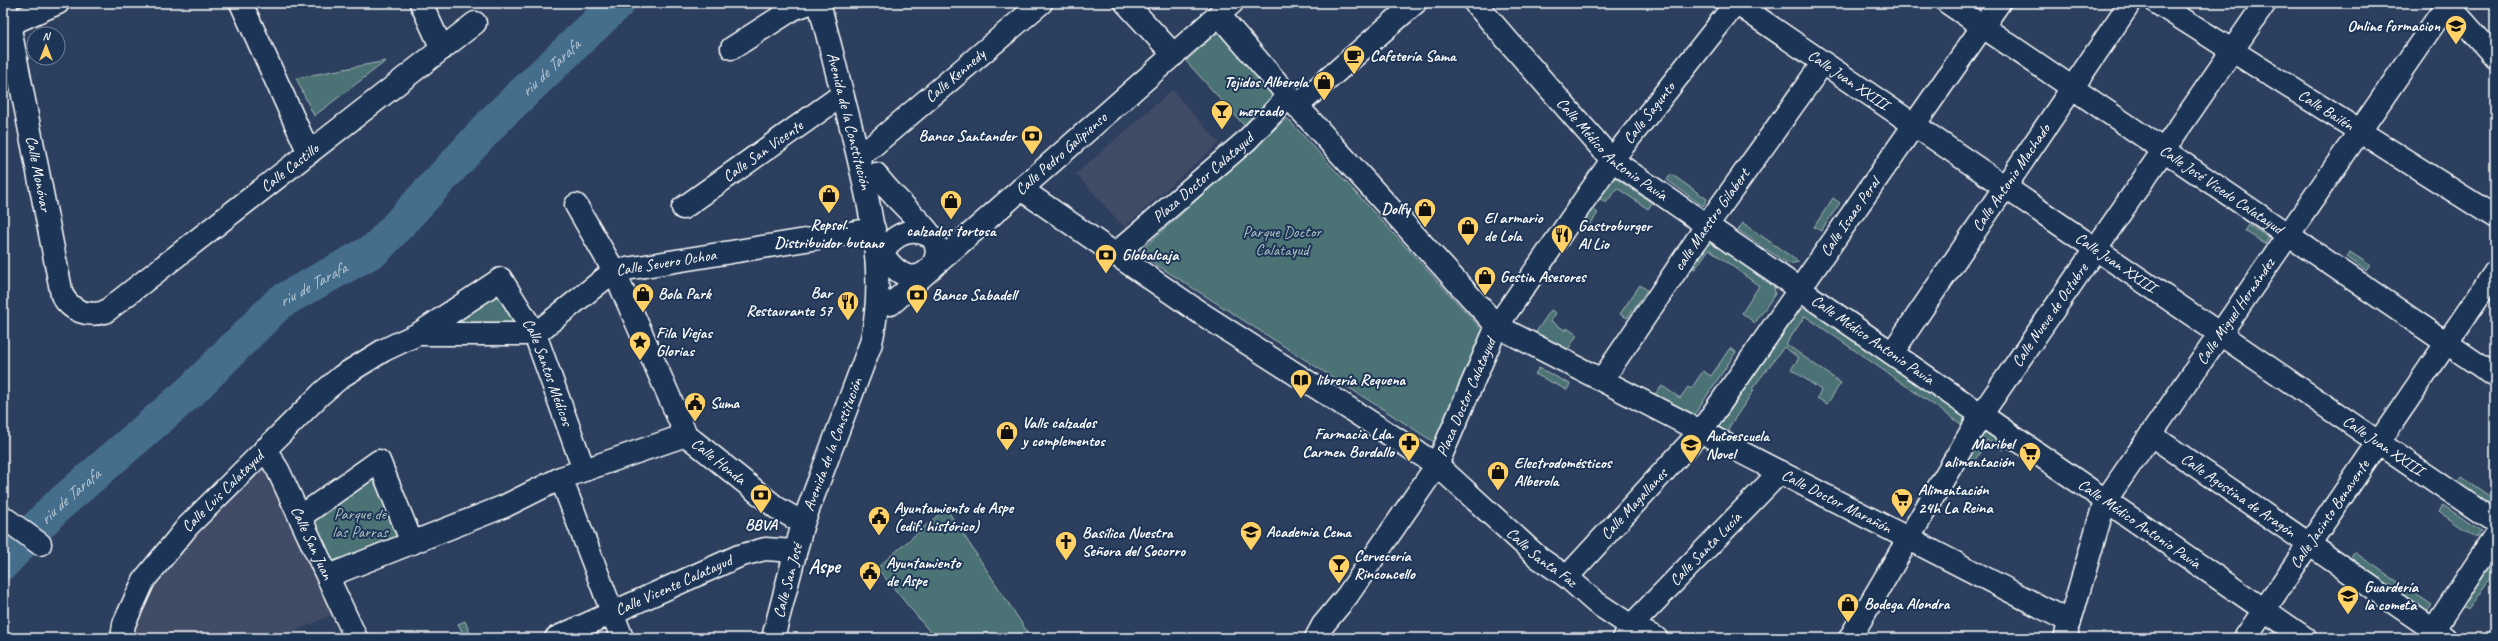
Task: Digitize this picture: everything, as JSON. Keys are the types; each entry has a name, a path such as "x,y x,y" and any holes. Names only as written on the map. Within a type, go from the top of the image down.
{"street":[{"name":"Calle Monóvar","path":"5,3 6,26 62,295 67,304 78,311 95,315 105,312"},
{"path":"6,26 58,3"},
{"path":"240,3 309,153"},
{"path":"421,3 442,49"},
{"path":"732,48 793,8 810,3"},
{"name":"Avenida de la Constitución","path":"803,523 871,343 884,322 891,304 881,249 819,3"},
{"name":"Avenida de la Constitución","path":"831,3 876,174 881,249 876,311 871,343"},
{"name":"Calle Kennedy","path":"869,149 1041,3"},
{"path":"1126,3 1174,54"},
{"path":"1293,101 1415,3"},
{"name":"Calle Médico Antonio Pavía","path":"1475,3 1612,160 2305,638"},
{"name":"Calle Sagunto","path":"1498,326 1612,160 1736,3"},
{"name":"Calle Juan XXIII","path":"1736,3 2495,522"},
{"name":"Calle José Vicedo Calatayud","path":"1948,3 2495,376"},
{"name":"Calle Isaac Peral","path":"1701,431 1999,3"},
{"name":"Calle Antonio Machado","path":"1892,353 2130,3"},
{"name":"Calle Bailén","path":"2157,3 2495,217"},
{"name":"Calle Nueve de Octubre","path":"1850,638 1981,415 2265,3"},
{"path":"2451,3 2495,40"},
{"path":"2451,3 2495,57"},
{"name":"Calle Miguel Hernández","path":"2067,630 2106,500 2451,3"},
{"name":"Calle Pedro Galipienso","path":"891,304 1226,9"},
{"name":"Plaza Doctor Calatayud","path":"1021,189 1114,255 1437,465 1498,326 1293,101 1226,9"},
{"name":"Calle Castillo","path":"105,312 475,23"},
{"name":"calle Maestro Gilabert","path":"1602,380 1707,225 1823,63"},
{"name":"Calle San Vicente","path":"683,208 842,95"},
{"name":"Plaza Doctor Calatayud","path":"1114,255 1293,101"},
{"name":"Avenida de la Constitución","path":"876,174 890,193 934,241 938,254 930,270"},
{"name":"Calle Honda","path":"576,205 614,271 686,435 777,508 803,523"},
{"path":"930,236 912,231 899,235 881,249 906,275 921,275 930,270"},
{"name":"Calle Severo Ochoa","path":"535,334 614,271 881,249"},
{"name":"Calle Jacinto Benavente","path":"2245,638 2495,272"},
{"name":"Calle Santos Médicos","path":"501,279 535,334 584,470"},
{"name":"Calle Luis Calatayud","path":"123,631 144,580 188,526 265,449 342,376 384,350 418,334 501,279"},
{"name":"Calle Doctor Marañón","path":"1498,326 1908,539 2067,630"},
{"path":"418,334 535,334"},
{"name":"Calle Magallanes","path":"1566,577 1701,431"},
{"path":"328,576 505,506 561,478 686,435"},
{"name":"Calle Agustina de Aragón","path":"2151,435 2309,544 2435,635"},
{"name":"Calle San Juan","path":"265,449 278,470 356,638"},
{"path":"300,517 379,461 412,543"},
{"path":"1316,638 1347,596 1437,465"},
{"name":"Calle Santa Faz","path":"1437,465 1539,558 1566,577 1627,632 1656,638"},
{"name":"Calle Santa Lucía","path":"1627,632 1780,472"},
{"path":"561,478 622,638"},
{"path":"3,517 39,544"},
{"name":"Calle San José","path":"773,638 803,523"},
{"path":"2435,635 2495,536"},
{"name":"Calle Vicente Calatayud","path":"556,638 682,583 739,556 765,549 795,551"}],"shaded area":[{"path":"1172,90 1219,143 1124,227 1076,174"},
{"path":"265,449 343,610 280,638 122,638 144,580"}],"green space":[{"path":"1219,31 1281,103 1251,133 1186,61"},
{"path":"386,61 314,116 296,78"},
{"name":"Parque Doctor Calatayud","path":"1287,118 1487,335 1434,442 1138,253"},
{"path":"1671,174 1707,199 1703,206 1667,180"},
{"path":"1614,177 1652,203 1648,209 1617,188 1606,203 1599,198"},
{"path":"1833,198 1840,203 1821,231 1814,227"},
{"path":"1591,208 1598,213 1585,232 1578,227"},
{"path":"1743,223 1799,262 1788,264 1738,230"},
{"path":"2249,225 2269,238 2265,244 2245,231"},
{"path":"1707,240 1774,286 1775,294 1755,323 1742,313 1759,286 1709,249 1695,269 1690,266"},
{"path":"2350,252 2370,265 2366,271 2347,257"},
{"path":"1640,285 1647,290 1627,318 1620,314"},
{"path":"502,292 520,327 459,326 457,320"},
{"path":"1799,308 1806,309 1965,418 1961,424 1805,316 1786,344 1841,383 1827,404 1817,398 1821,390 1791,369 1799,358 1784,347 1752,389 1754,390 1729,427 1730,434 1719,427"},
{"path":"1551,310 1556,313 1551,321 1566,331 1567,328 1577,335 1567,351 1534,335"},
{"path":"1730,348 1736,352 1694,415 1654,395 1662,386 1680,398 1688,387 1691,389 1703,371 1711,376"},
{"path":"1539,368 1570,384 1567,390 1535,374"},
{"path":"1983,431 2005,446 2002,450 1987,440 1973,464 1966,459"},
{"name":"Parque de las Parras","path":"377,468 407,545 326,572 303,523"},
{"path":"2462,477 2495,500 2495,508 2458,483"},
{"path":"2443,505 2481,531 2477,538 2439,512"},
{"path":"946,508 1030,636 1027,638 935,638 877,568"},
{"path":"2354,552 2432,605 2426,613 2349,560"},
{"path":"2495,558 2495,571 2468,610 2462,606"},
{"path":"465,621 472,638 450,638 462,631 458,624"}],"waterway":[{"name":"riu de Tarafa","path":"3,563 53,510 193,389 280,302 376,249 498,117 618,3"}],"place":[{"name":"Online formacion","path":"2456,46"},
{"name":"Cafetería Sama","path":"1354,76"},
{"name":"Tejidos Alberola","path":"1324,102"},
{"name":"mercado","path":"1222,130"},
{"name":"Banco Santander","path":"1032,156"},
{"name":"Repsol. Distribuidor butano","path":"829,214"},
{"name":"calzados tortosa","path":"951,220"},
{"name":"Dolfy","path":"1425,228"},
{"name":"El armario de Lola","path":"1468,246"},
{"name":"Gastroburger Al Lio","path":"1562,254"},
{"name":"Globalcaja","path":"1106,274"},
{"name":"Gestin Asesores","path":"1485,296"},
{"name":"Bola Park","path":"643,314"},
{"name":"Banco Sabadell","path":"917,314"},
{"name":"Bar Restaurante 57","path":"848,322"},
{"name":"Fila Viejas Glorias","path":"640,362"},
{"name":"librería Requena","path":"1301,400"},
{"name":"Suma","path":"695,422"},
{"name":"Valls calzados y complementos","path":"1007,452"},
{"name":"Farmacia Lda. Carmen Bordallo","path":"1409,462"},
{"name":"Autoescuela Novel","path":"1691,464"},
{"name":"Maribel alimentación","path":"2030,472"},
{"name":"Electrodomésticos Alberola","path":"1498,492"},
{"name":"BBVA","path":"761,514"},
{"name":"Alimentación 24h La Reina","path":"1902,518"},
{"name":"Ayuntamiento de Aspe (edif. histórico)","path":"879,536"},
{"name":"Academia Cema","path":"1251,552"},
{"name":"Basílica Nuestra Señora del Socorro","path":"1066,562"},
{"name":"Cervecería Rinconcello","path":"1339,584"},
{"name":"Ayuntamiento de Aspe","path":"870,592"},
{"name":"Guardería la cometa","path":"2348,616"},
{"name":"Bodega Alondra","path":"1848,624"}],"district":[{"name":"Aspe","path":"824,566"}]}
